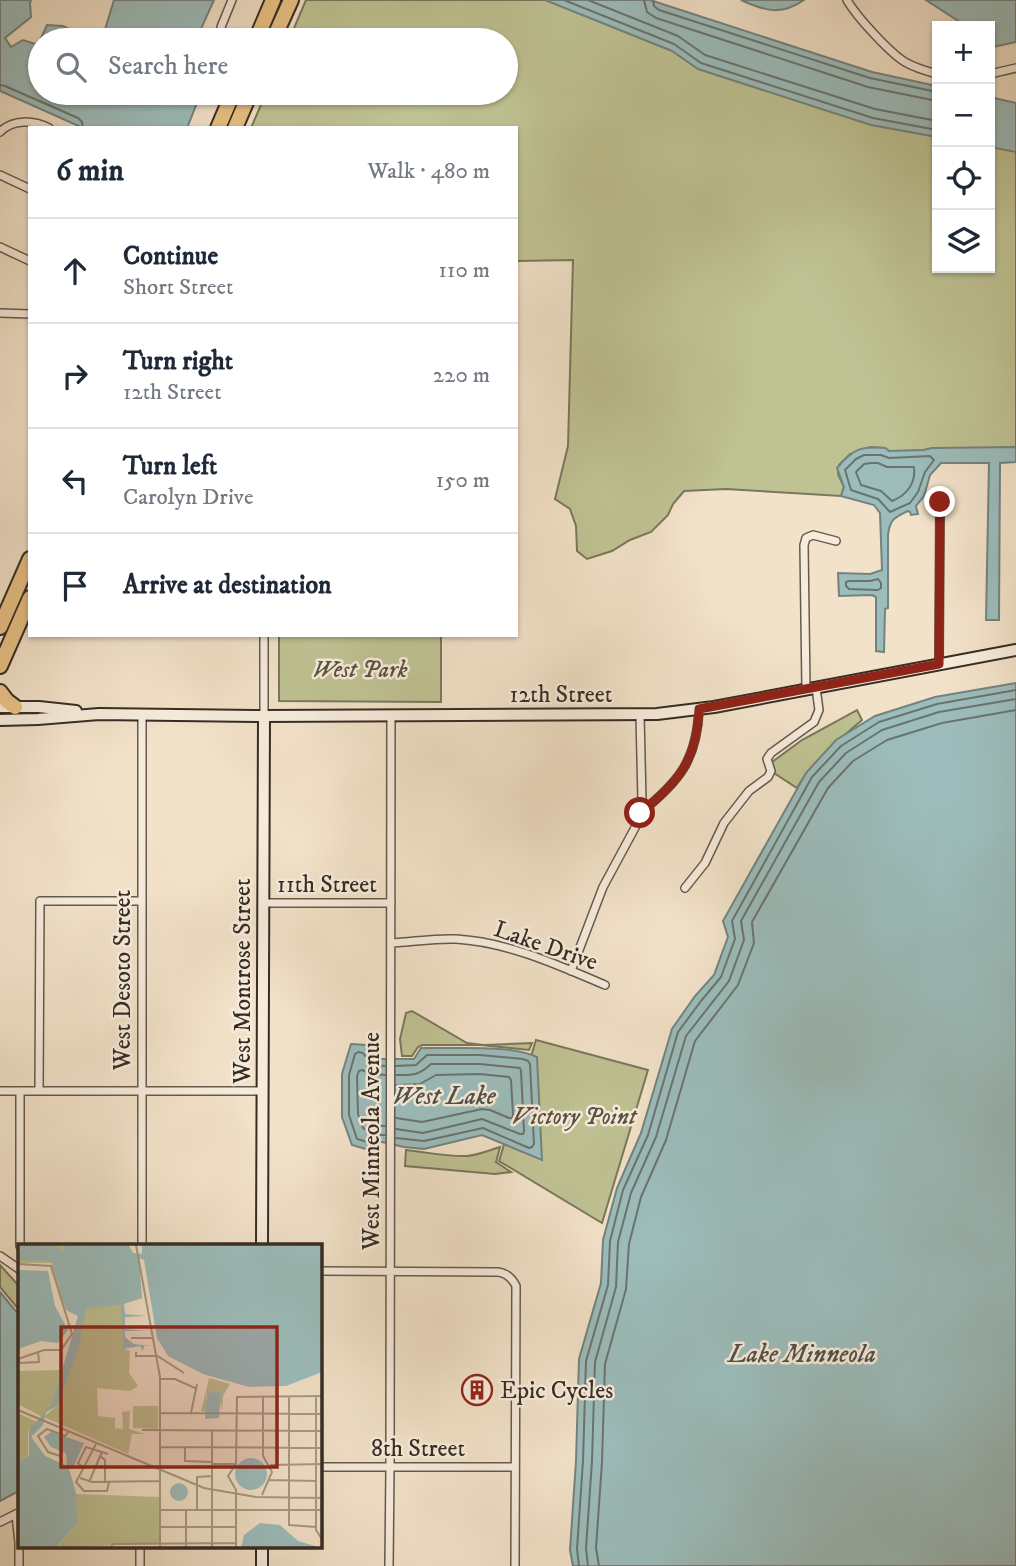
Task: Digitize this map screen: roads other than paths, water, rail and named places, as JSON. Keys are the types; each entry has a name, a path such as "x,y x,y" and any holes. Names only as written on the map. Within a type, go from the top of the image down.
{"highway":[{"path":"261,28 273,0"},
{"path":"278,28 291,0"},
{"path":"219,126 228,105"},
{"path":"236,126 245,105"},
{"path":"0,627 28,564"},
{"path":"0,666 28,603"},
{"path":"0,692 8,707"}],"main road":[{"name":"12th Street","path":"0,720 99,713 264,716 640,715 699,709 1016,650"},
{"name":"12th Street","path":"8,707 99,713"},
{"name":"West Montrose Street","path":"262,1244 264,716"},
{"path":"262,1548 262,1566"}],"street":[{"path":"221,28 232,0"},
{"path":"847,0 854,12 901,60 932,72"},
{"path":"995,73 1016,68"},
{"path":"0,132 10,124 19,122 45,126"},
{"path":"0,175 28,188"},
{"path":"0,247 28,260"},
{"path":"0,313 28,314"},
{"path":"939,664 940,502"},
{"path":"685,888 705,863 724,822 749,791 768,777 771,771 767,759 771,753 814,722 819,710 811,689 804,545 806,538 813,535 835,541"},
{"path":"264,637 264,716"},
{"path":"38,719 39,707"},
{"path":"640,813 670,788 688,761 696,739 699,709"},
{"name":"West Desoto Street","path":"142,713 142,1244"},
{"name":"West Minneola Avenue","path":"389,1566 391,715"},
{"path":"571,971 599,896 633,834 640,813 640,715"},
{"path":"39,1091 40,901 142,901"},
{"name":"11th Street","path":"263,903 391,903"},
{"name":"Lake Drive","path":"391,943 443,939 478,942 530,955 605,985"},
{"path":"0,1091 263,1091"},
{"path":"20,1091 20,1244"},
{"path":"0,1256 18,1265"},
{"path":"322,1271 498,1272 509,1275 516,1286 514,1566"},
{"name":"8th Street","path":"322,1466 515,1467"},
{"path":"0,1522 18,1514"},
{"path":"19,1548 19,1566"},
{"path":"140,1548 140,1566"}],"water":[{"path":"0,0 31,0 31,17 5,38 11,47 23,40 28,42 28,103 0,91"},
{"path":"114,0 214,0 201,28 105,28"},
{"path":"545,0 650,0 872,72 932,85 932,136 871,125 698,69 672,51"},
{"path":"741,0 804,0 788,8 773,10"},
{"path":"926,0 1016,0 1016,42 995,47 995,21 958,21"},
{"path":"47,25 67,28 46,28"},
{"path":"995,98 1016,103 1016,152 995,148"},
{"path":"31,105 196,105 188,126 79,126"},
{"path":"1016,447 1016,462 1000,463 999,620 986,620 989,463 941,463 930,475 924,496 916,506 918,514 911,515 908,511 896,517 890,525 884,652 876,651 876,597 839,596 838,573 870,574 882,570 880,513 874,505 841,496 844,487 837,468 853,453 869,448 885,448 889,451"},
{"name":"Lake Minneola","path":"1016,683 1016,1566 573,1566 570,1550 579,1359 601,1283 603,1240 617,1188 641,1133 672,1029 695,996 714,975 728,937 723,921 806,773 836,740 875,716 935,697"},
{"name":"West Lake","path":"351,1044 367,1045 375,1059 414,1059 421,1048 511,1050 537,1057 542,1160 482,1135 424,1149 378,1141 377,1147 369,1150 352,1145 342,1117 342,1074"},
{"path":"0,1292 18,1314 18,1492 0,1501"}],"place":[{"name":"Epic Cycles","path":"477,1390"}],"park label":[{"name":"West Park","path":"360,669"},
{"name":"Victory Point","path":"574,1116"}]}
